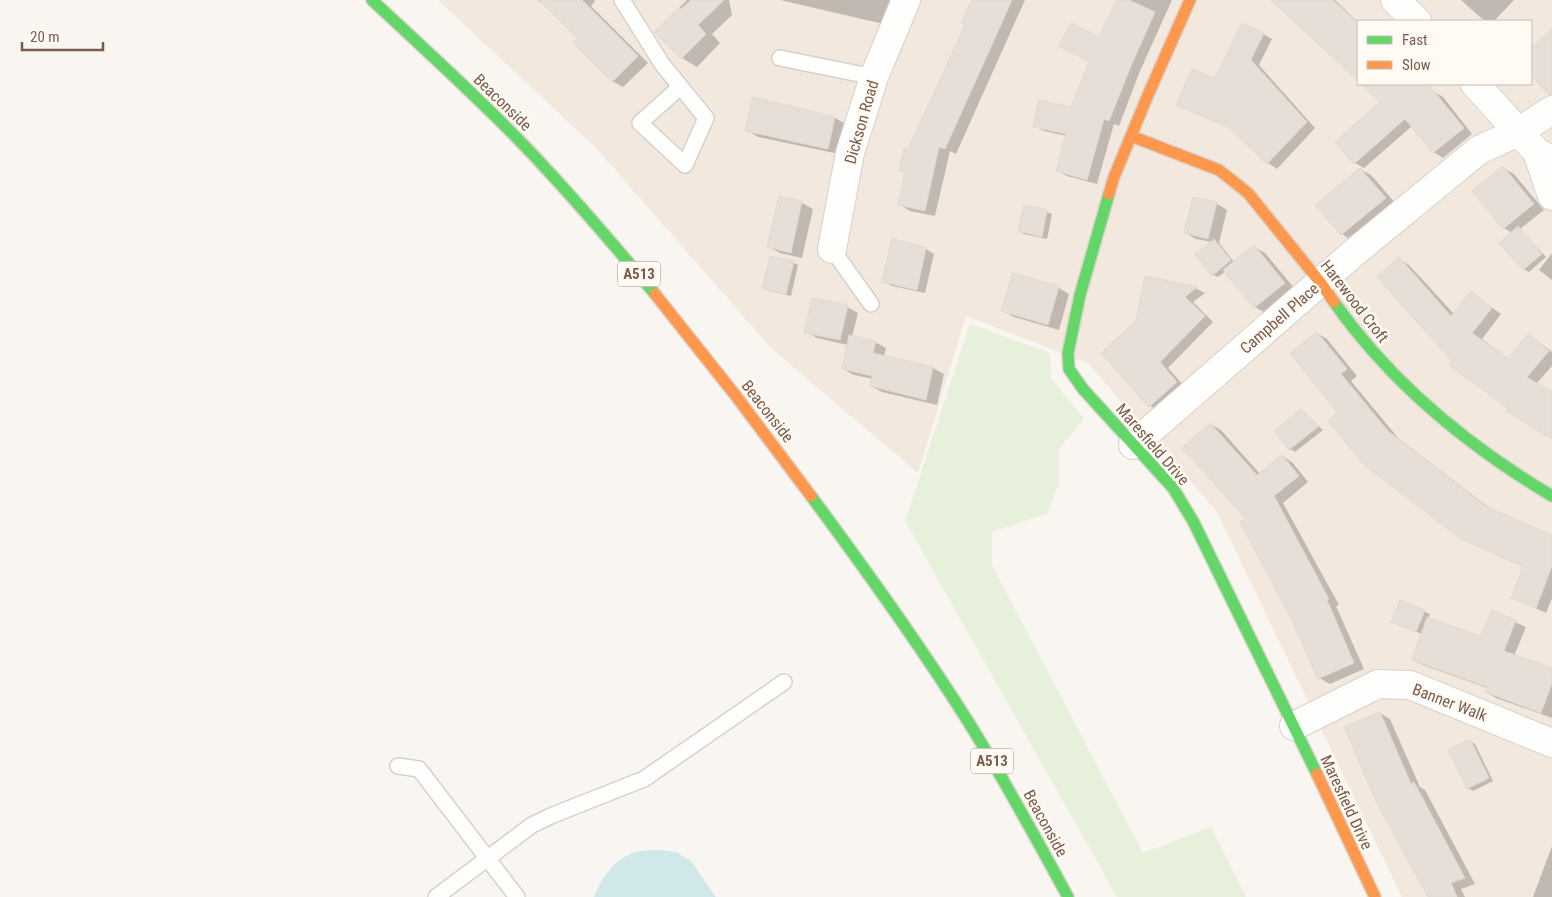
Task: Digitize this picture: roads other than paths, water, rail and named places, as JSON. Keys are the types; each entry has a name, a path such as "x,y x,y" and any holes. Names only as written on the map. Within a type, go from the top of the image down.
{"main road":[{"name":"Beaconside","path":"372,0 532,154 576,201 665,304 775,447 907,630 968,722 1068,897"},
{"name":"Maresfield Drive","path":"1190,0 1114,177 1080,295 1068,353 1069,369 1083,389 1173,488 1193,521 1294,726 1375,897"},
{"name":"Harewood Croft","path":"1131,136 1219,170 1248,193 1388,370 1440,418 1517,475 1552,496"}],"street":[{"name":"Dickson Road","path":"832,250 850,153 874,77 906,0"},
{"path":"1395,0 1416,20"},
{"path":"1475,85 1518,132 1544,156 1552,196"},
{"name":"Campbell Place","path":"1133,445 1320,282 1480,150 1518,132 1552,110"},
{"name":"Banner Walk","path":"1294,726 1378,684 1410,685 1552,743"}],"lane":[{"path":"622,0 662,64 706,118 685,165 640,123 680,87"},
{"path":"780,58 874,77"},
{"path":"832,250 871,304"},
{"path":"436,897 532,825 553,814 644,779 784,682"},
{"path":"398,766 419,769 517,897"}],"water":[{"path":"660,850 676,852 691,861 716,897 594,897 605,876 622,859 636,852"}]}
